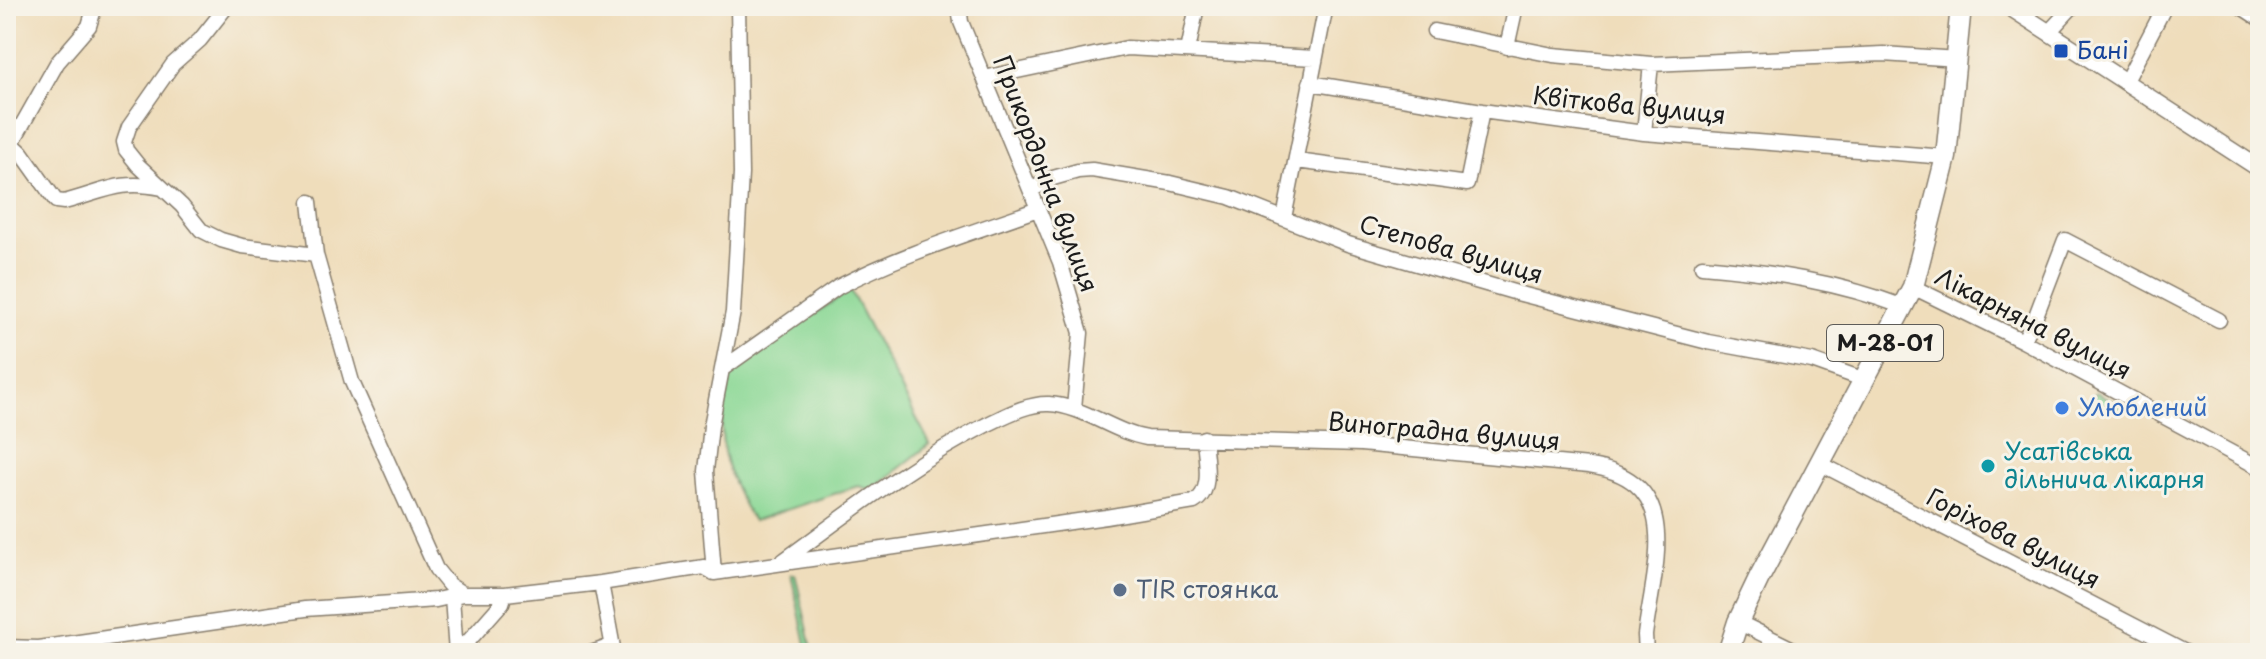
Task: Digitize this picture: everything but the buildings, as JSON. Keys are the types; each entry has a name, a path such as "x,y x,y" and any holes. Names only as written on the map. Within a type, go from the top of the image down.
{"highway":[{"name":"М-28-01","path":"1728,653 1738,622 1913,287 1946,157 1961,6"}],"main road":[{"path":"2008,6 2260,169"}],"street":[{"path":"95,6 89,26 57,63 9,140 56,201 64,202 122,184 162,188"},
{"path":"227,6 200,40 173,64 125,135 124,142 131,158 182,206 201,230 242,246 316,255"},
{"path":"714,573 706,471 711,426 725,367 733,312 741,174 738,6"},
{"name":"Прикордонна вулиця","path":"959,6 961,22 1060,262 1081,333 1074,408"},
{"path":"1188,51 1197,6"},
{"path":"1284,218 1326,6"},
{"path":"1507,47 1516,6"},
{"path":"2049,32 2073,6"},
{"path":"2125,83 2165,6"},
{"path":"2240,6 2260,19"},
{"path":"1434,31 1553,55 1651,64 1883,54 1958,59"},
{"path":"984,78 1116,48 1315,58"},
{"path":"1644,133 1651,64"},
{"name":"Квіткова вулиця","path":"1310,83 1644,133 1946,157"},
{"path":"1297,161 1467,184 1482,111"},
{"name":"Степова вулиця","path":"1031,190 1053,178 1092,170 1185,186 1229,197 1348,244 1517,293 1708,342 1812,361 1865,380"},
{"path":"310,202 316,255 352,382 436,569 458,595 457,653"},
{"path":"725,367 857,276 1038,209"},
{"path":"2023,341 2034,321 2065,240 2219,320"},
{"path":"1702,266 1776,273 1828,283 1904,307"},
{"name":"Лікарняна вулиця","path":"1913,287 2023,341 2260,468"},
{"path":"781,562 944,446 1009,414 1031,407 1047,404 1074,408"},
{"name":"Виноградна вулиця","path":"1074,408 1115,430 1133,435 1361,444 1589,466 1623,474 1645,495 1658,523 1645,635 1646,653"},
{"path":"6,647 38,648 305,609 458,595 505,594 704,567 714,573 1194,502 1206,487 1204,438"},
{"name":"Горіхова вулиця","path":"1819,463 2187,653"},
{"path":"591,653 613,650 601,583"},
{"path":"457,653 502,603 505,594"},
{"path":"1738,622 1801,653"}],"green space":[{"path":"850,290 930,444 872,490 858,486 753,521 735,488 722,439 732,370"},
{"path":"2096,392 2123,406 2120,413 2092,399"},
{"path":"791,574 795,574 813,653 808,653"}],"place":[{"name":"Бані","path":"2061,51"},
{"name":"Улюблений","path":"2062,408"},
{"name":"Усатівська дільнича лікарня","path":"1988,466"},
{"name":"TIR стоянка","path":"1120,590"}]}
